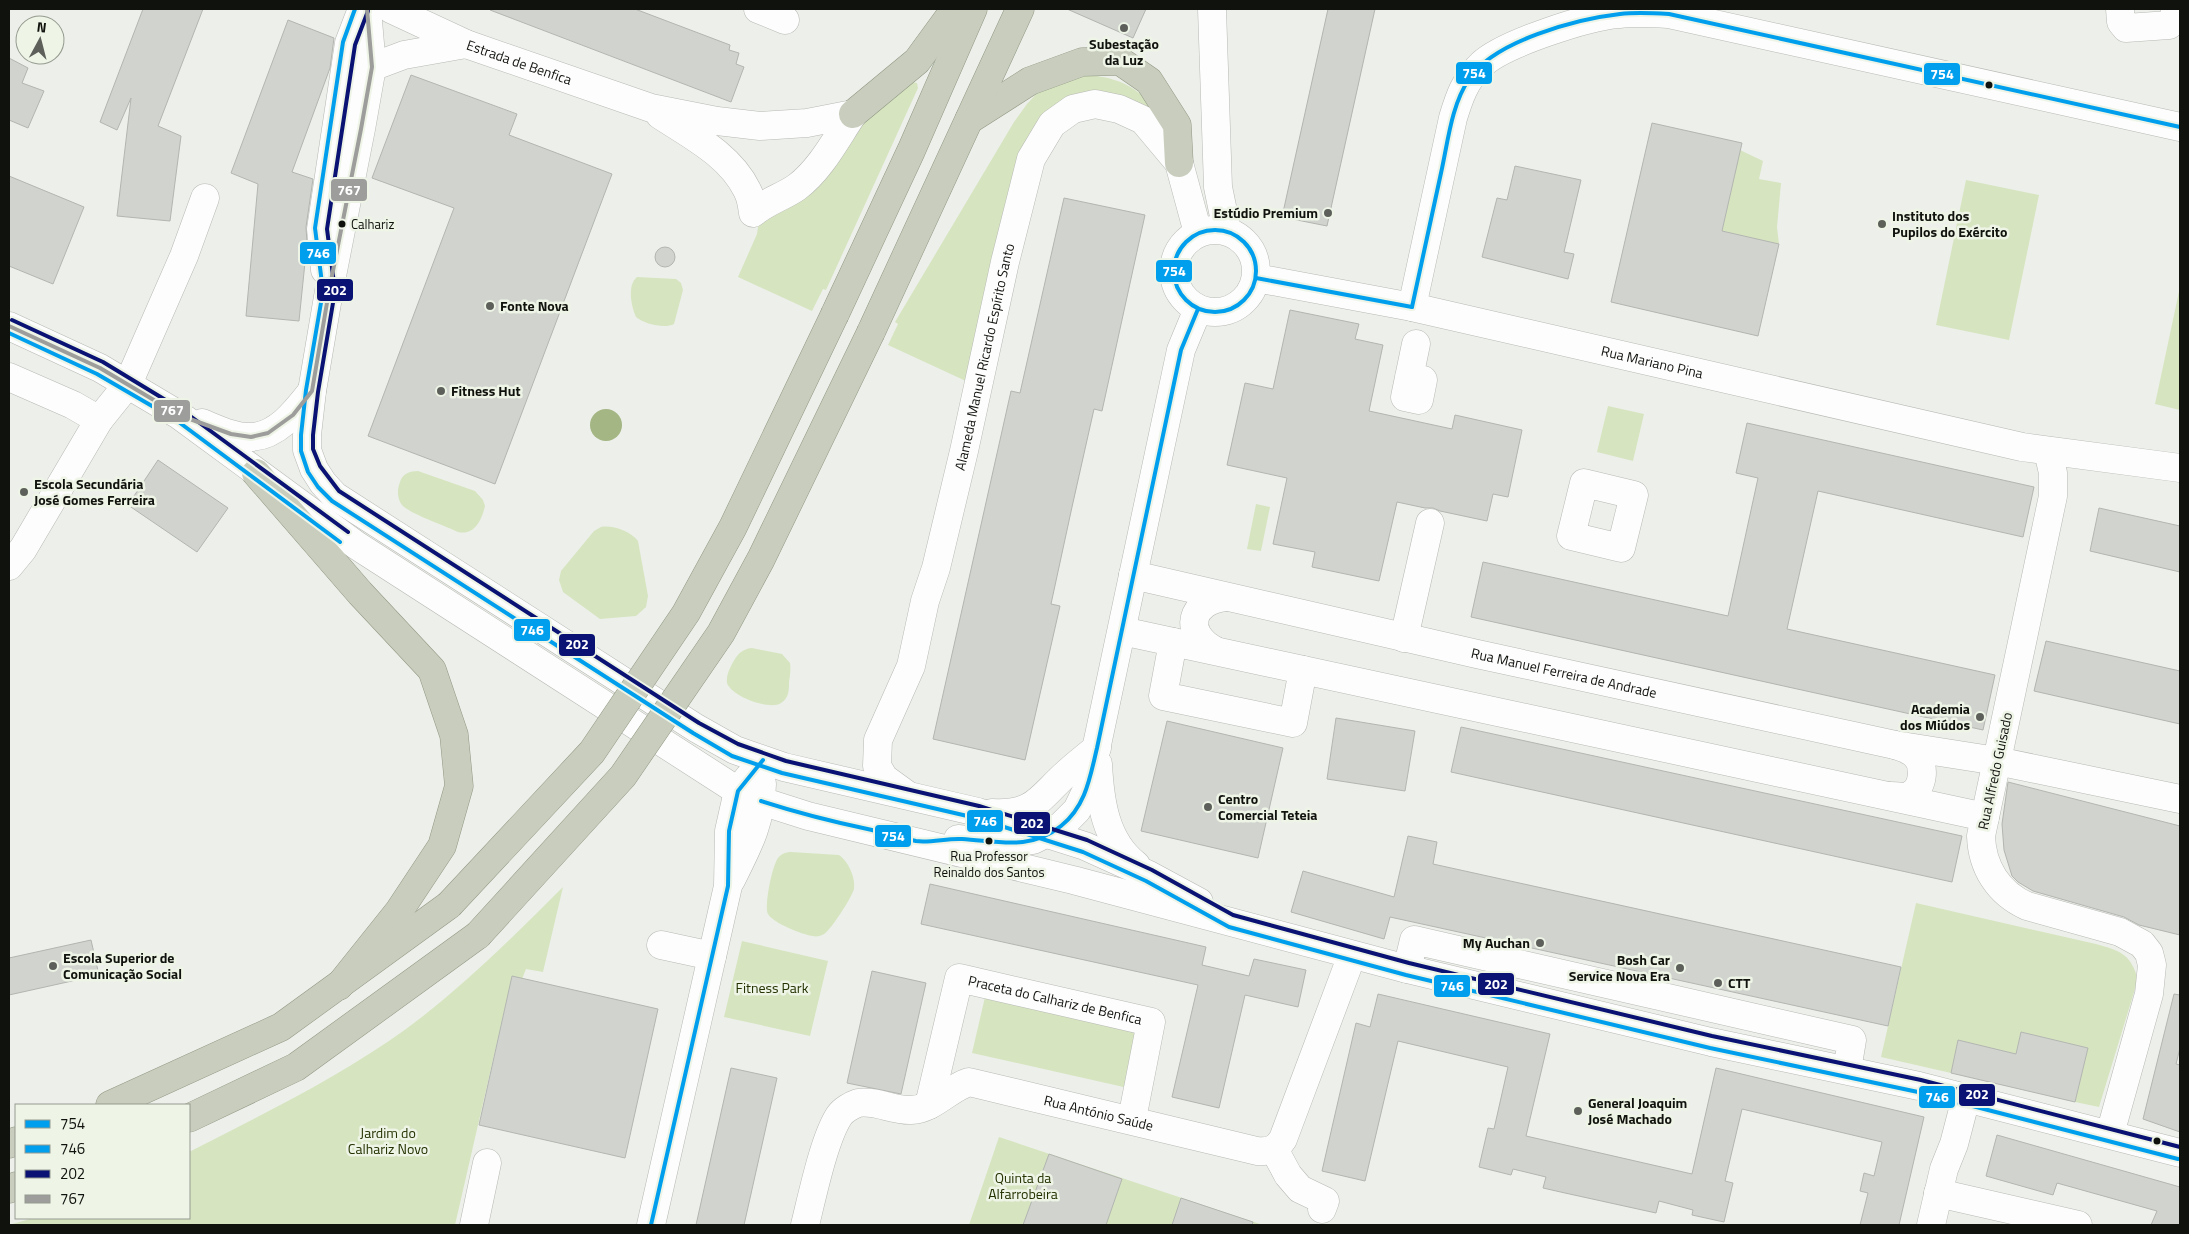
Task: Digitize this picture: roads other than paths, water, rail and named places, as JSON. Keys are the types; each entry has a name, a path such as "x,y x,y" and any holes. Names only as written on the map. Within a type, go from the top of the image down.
{"highway":[{"path":"853,114 917,61 955,9"},
{"path":"112,1104 281,1027 339,986 449,905 592,752 686,613 733,527 911,151 973,9"},
{"path":"190,1118 296,1068 478,935 623,776 721,633 761,559 871,332 1020,9"},
{"path":"997,56 1031,9"},
{"path":"970,120 1030,81 1082,62 1120,62 1149,81 1177,125 1179,163"},
{"path":"256,473 360,593 432,670 454,735 459,786 442,846 398,911 339,986"}],"street":[{"path":"329,291 321,230 349,43 362,9"},
{"path":"367,9 372,67 312,391 307,450 314,469 335,496 696,728 735,750 784,767 978,812 1049,833 1085,846 1149,876 1231,921"},
{"name":"Estrada de Benfica","path":"391,9 466,44 651,108 716,121 760,126 806,123 853,114"},
{"path":"758,9 785,20"},
{"path":"1212,9 1218,187 1227,231"},
{"path":"2120,9 2121,22 2126,28 2132,29 2169,25 2174,19 2175,9"},
{"path":"1412,307 1453,118 1461,93 1469,79 1481,64 1496,52 1513,44 1592,19 1618,14 1669,14 2180,127"},
{"path":"372,67 404,55 466,44"},
{"name":"Alameda Manuel Ricardo Espírito Santo","path":"910,796 884,778 877,766 876,752 878,740 911,666 925,601 936,568 974,410 1005,262 1031,159 1052,124 1073,109 1095,104 1118,109 1143,120 1179,163 1198,233"},
{"name":"Estrada de Benfica","path":"651,108 716,152 737,173 748,192 754,212 762,205 795,189 810,176 853,114"},
{"path":"9,566 23,549 99,420 128,384 184,256 205,198"},
{"path":"1212,229 1227,231 1240,238 1250,248 1256,263 1256,278 1249,295 1235,308 1217,313 1198,309 1183,298 1174,281 1174,262 1182,245 1198,233 1212,229"},
{"name":"Rua Mariano Pina","path":"1256,278 1412,307 2012,445 2180,468"},
{"path":"918,842 961,839 1012,843 1034,840 1061,826 1077,810 1088,787 1097,748 1181,350 1198,309"},
{"path":"9,326 128,384 179,415 356,545 680,754 750,796 808,816 1231,921 1407,969 1711,1042 1919,1086 2180,1153"},
{"path":"1409,377 1416,344"},
{"path":"9,377 73,405 99,420"},
{"path":"179,415 231,434 251,437 268,433 282,424 293,415 312,391"},
{"name":"Rua Alfredo Guisado","path":"2048,451 2053,473 2053,496 1981,836 1982,854 1996,882 2014,900 2027,906 2120,932 2142,944 2149,953 2152,965 2149,994 2110,1134"},
{"path":"1404,638 1430,523"},
{"name":"Rua Manuel Ferreira de Andrade","path":"1133,575 1404,638 1895,745 1997,761 2180,799"},
{"path":"1214,650 1205,645 1198,637 1195,630 1196,613 1203,604 1212,598 1225,597"},
{"path":"1122,630 1985,817"},
{"path":"1173,642 1163,696 1172,698 1293,723 1303,670"},
{"path":"1883,795 1909,795 1916,791 1922,778 1922,765 1918,757 1910,751 1895,745"},
{"path":"978,812 1000,813 1020,811 1036,804 1066,774 1097,748"},
{"path":"1097,748 1099,788 1106,822 1112,838 1129,860 1149,876"},
{"path":"651,1225 728,886 753,837 750,796 763,760"},
{"path":"662,945 712,956"},
{"path":"1322,1209 1325,1201 1300,1189 1288,1176 1274,1150 1283,1139 1352,955"},
{"name":"Praceta do Calhariz de Benfica","path":"929,1105 959,978 1151,1022 1132,1119"},
{"name":"Rua António Saúde","path":"805,1225 830,1133 840,1114 858,1103 911,1110 929,1105 961,1084 969,1082 1132,1119 1257,1151 1266,1152 1274,1150"},
{"path":"1919,1086 1941,1114 1941,1181"},
{"path":"1931,1225 1941,1181 1954,1144 1966,1098"},
{"path":"474,1222 487,1163"},
{"path":"1941,1181 2078,1225"}],"place":[{"name":"Subestação da Luz","path":"1124,28"},
{"name":"Estúdio Premium","path":"1328,213"},
{"name":"Calhariz","path":"342,224"},
{"name":"Instituto dos Pupilos do Exército","path":"1882,224"},
{"name":"Fonte Nova","path":"490,306"},
{"name":"Fitness Hut","path":"441,391"},
{"name":"Escola Secundária José Gomes Ferreira","path":"24,492"},
{"name":"Academia dos Miúdos","path":"1980,717"},
{"name":"Centro Comercial Teteia","path":"1208,807"},
{"name":"Rua Professor Reinaldo dos Santos","path":"989,841"},
{"name":"My Auchan","path":"1540,943"},
{"name":"Escola Superior de Comunicação Social","path":"53,966"},
{"name":"Bosh Car Service Nova Era","path":"1680,968"},
{"name":"CTT","path":"1718,983"},
{"name":"General Joaquim José Machado","path":"1578,1111"}],"park label":[{"name":"Fitness Park","path":"772,988"},
{"name":"Jardim do Calhariz Novo","path":"388,1142"},
{"name":"Quinta da Alfarrobeira","path":"1023,1186"}]}
